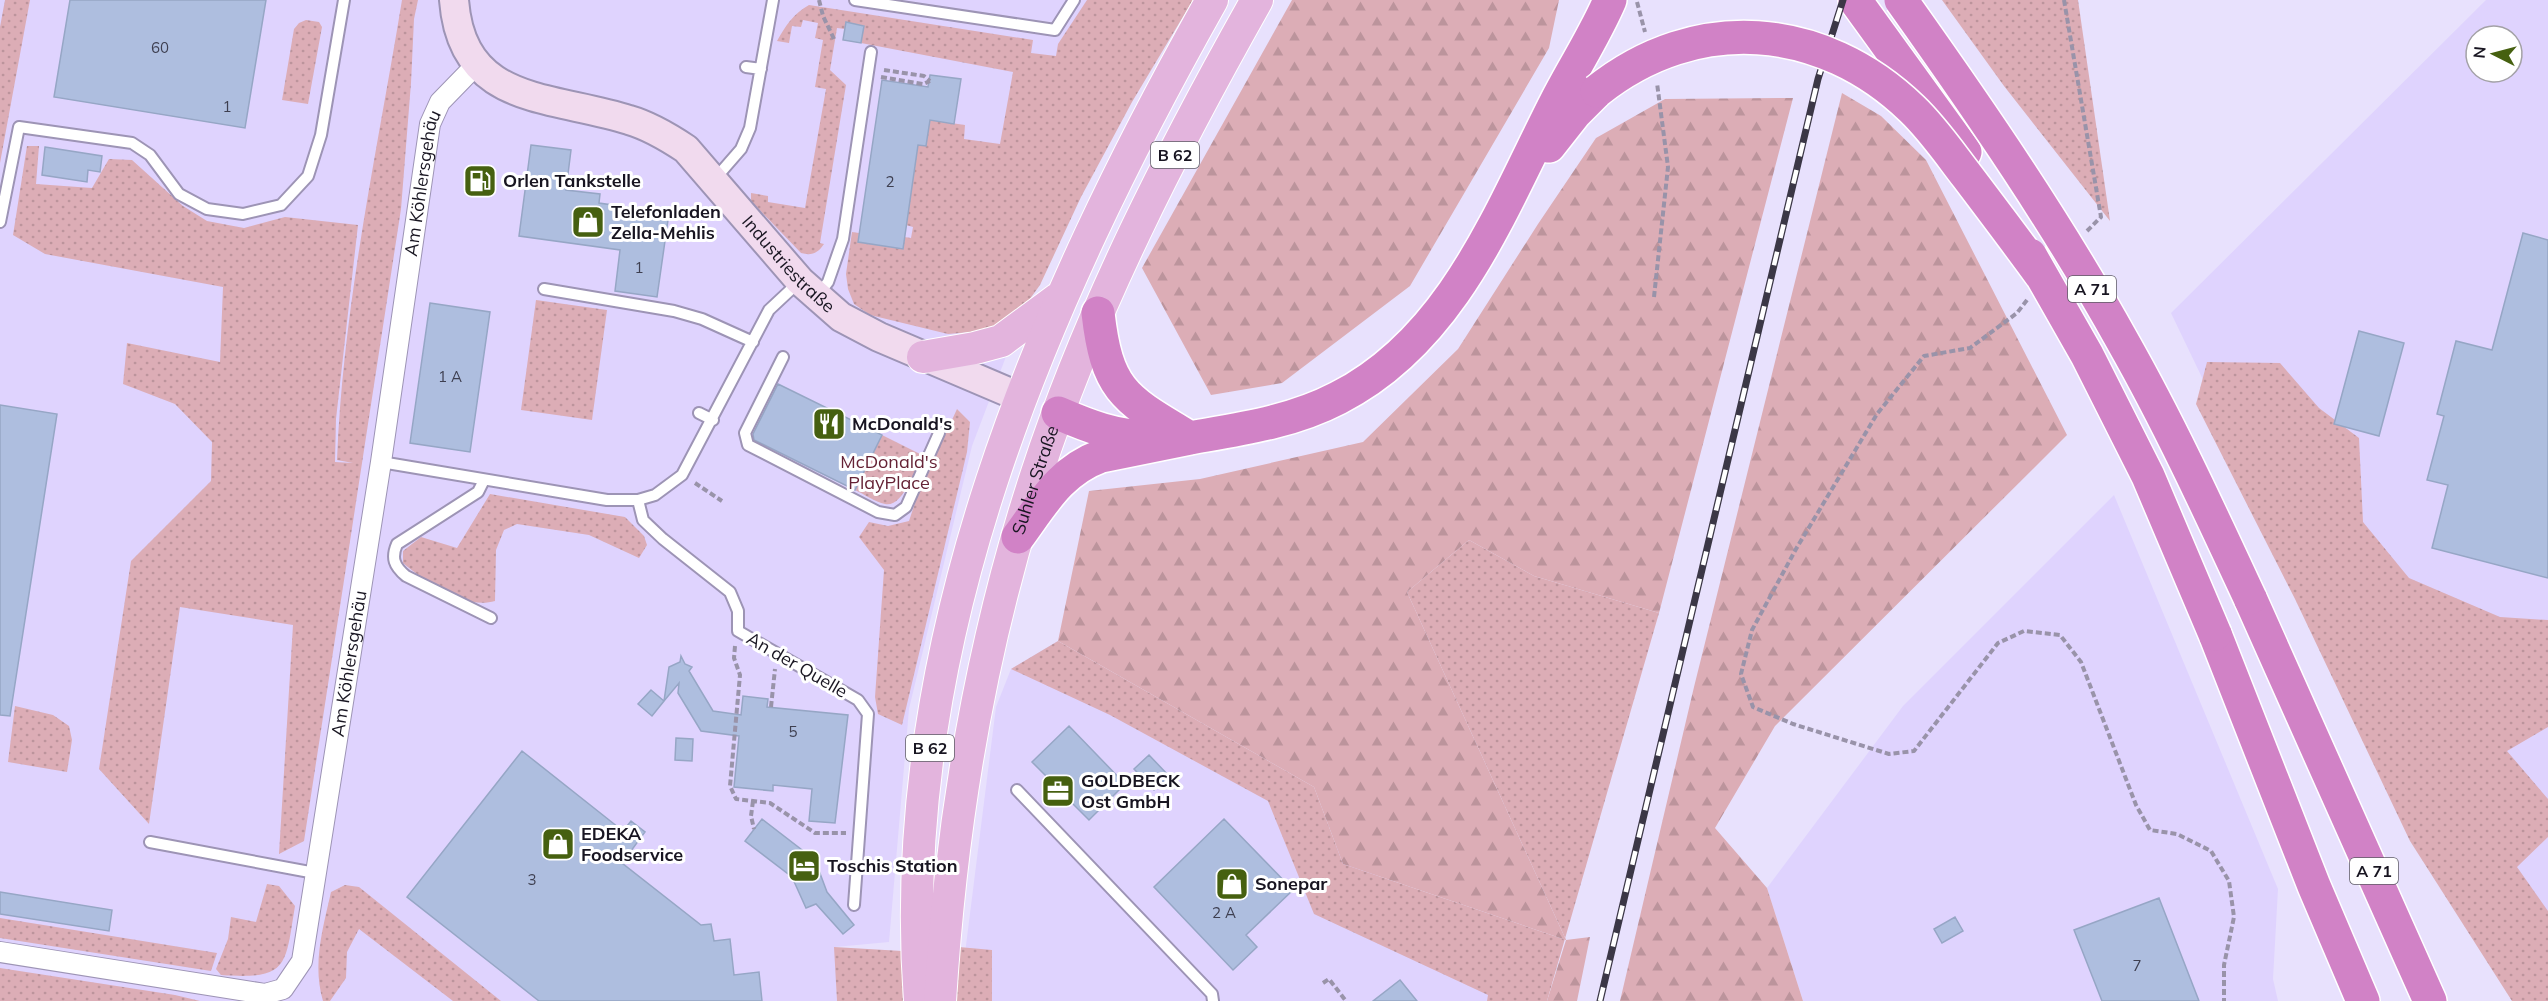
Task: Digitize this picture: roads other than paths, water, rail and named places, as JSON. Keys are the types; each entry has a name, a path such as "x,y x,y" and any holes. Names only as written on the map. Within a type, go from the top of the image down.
{"highway":[{"path":"1018,537 1060,480 1086,462 1101,456 1240,430 1313,409 1338,398 1381,372 1402,354 1440,312 1501,213 1575,113 1610,0"},
{"name":"A 71","path":"1856,0 1950,128 2036,286 2087,356 2148,476 2215,634 2314,886 2363,997"},
{"name":"A 71","path":"1901,0 1979,110 2052,222 2123,342 2187,463 2250,598 2425,997"},
{"path":"1585,81 1614,78 1657,54 1716,38 1776,39 1797,43 1839,57 1884,84 1913,110 1939,140 2036,286"},
{"path":"1098,313 1107,364 1118,384 1146,412 1190,438"},
{"path":"1058,413 1094,429 1118,434 1190,438"}],"main road":[{"name":"B 62","path":"920,1001 917,965 920,844 936,702 953,617 982,511 1020,398 1063,294 1123,165 1212,0"},
{"name":"Suhler Straße","path":"940,1001 954,858 975,722 996,617 1018,537 1058,413 1098,313 1164,177 1257,0"},
{"path":"923,357 975,348 1010,337 1063,294"},
{"path":"1020,398 1058,413"}],"street":[{"name":"Industriestraße","path":"454,0 460,35 476,65 493,79 512,89 630,120 663,134 686,149 808,289 841,317 923,357 1020,398"},
{"name":"Am Köhlersgehäu","path":"0,952 241,992 291,995 302,961 381,462 430,124 440,102 476,65"}],"lane":[{"path":"0,222 19,127 132,143 150,154 179,194 207,209 243,214 281,205 308,176 318,146 344,0"},
{"path":"714,180 741,149 750,128 761,69 770,51 773,0"},
{"path":"855,0 1055,30 1074,0"},
{"path":"381,462 484,480 534,483 608,500 638,500 656,495 682,475 769,310 808,289 828,282 843,239 871,52"},
{"path":"746,67 761,69"},
{"path":"544,289 677,307 700,323 753,342"},
{"path":"783,357 745,433 748,445 878,512 895,515 906,507 939,433"},
{"path":"699,413 712,420"},
{"path":"484,480 478,492 397,544 393,554 397,568 406,576 491,618"},
{"name":"An der Quelle","path":"638,500 643,520 663,539 730,592 738,611 738,631 858,700 868,714 854,905"},
{"path":"1017,790 1212,994 1213,1001"},
{"path":"150,842 315,873"}],"railway":[{"path":"1600,1001 1818,79 1843,0"}],"place":[{"name":"Orlen Tankstelle","path":"480,181"},
{"name":"Telefonladen Zella-Mehlis","path":"588,222"},
{"name":"McDonald's","path":"829,424"},
{"name":"GOLDBECK Ost GmbH","path":"1058,791"},
{"name":"EDEKA Foodservice","path":"558,844"},
{"name":"Toschis Station","path":"804,866"},
{"name":"Sonepar","path":"1232,884"}],"park label":[{"name":"McDonald's PlayPlace","path":"889,472"}]}
